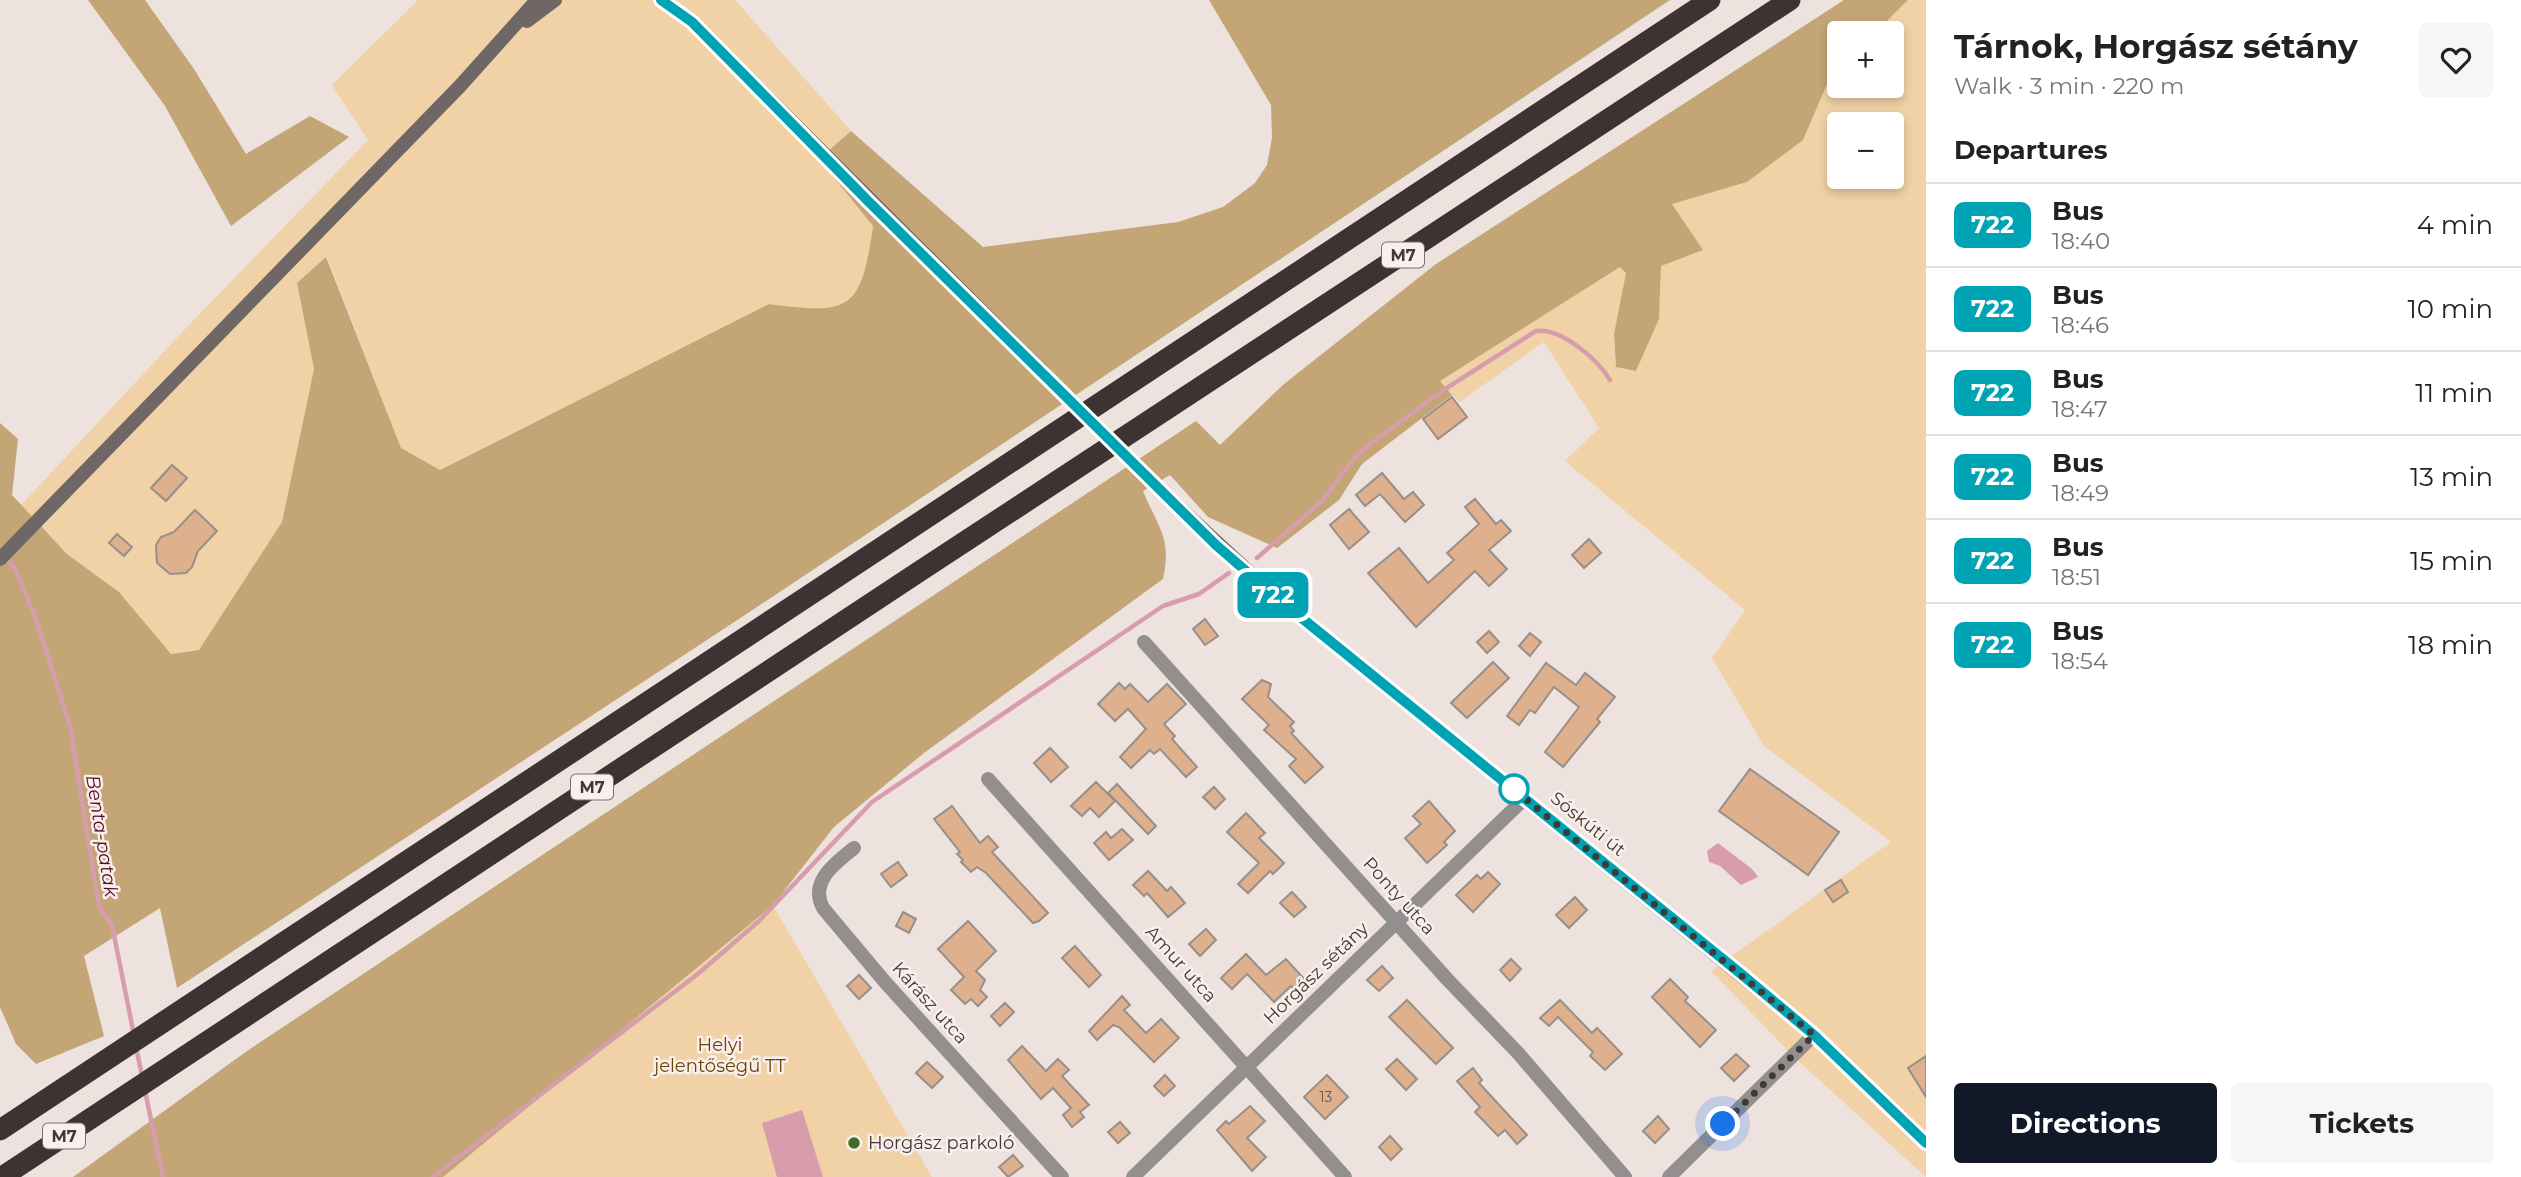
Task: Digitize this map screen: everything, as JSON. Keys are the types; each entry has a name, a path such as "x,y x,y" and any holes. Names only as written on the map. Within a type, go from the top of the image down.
{"highway":[{"name":"M7","path":"0,1130 1710,0"},
{"name":"M7","path":"2,1177 1790,0"}],"main road":[{"path":"0,559 509,35 537,0"},
{"path":"509,35 555,0"},
{"path":"661,0 692,22 1044,373"},
{"path":"679,0 692,22"},
{"name":"Sóskúti út","path":"1157,487 1277,598 1814,1035 1926,1143"}],"street":[{"name":"Ponty utca","path":"1144,642 1518,1053 1625,1177"},
{"name":"Amur utca","path":"988,779 1345,1177"},
{"name":"Horgász sétány","path":"1133,1177 1525,798"},
{"name":"Kárász utca","path":"853,848 838,861 820,884 818,899 822,908 884,982 1062,1177"},
{"path":"1669,1177 1814,1035"}],"green space":[{"path":"418,0 735,0 851,131 819,159 873,226 863,275 847,301 818,308 769,304 439,470 401,448 327,257 297,283 314,369 282,522 199,650 171,654 119,592 67,554 21,505 188,326 368,140 332,85"},
{"path":"1908,0 1926,0 1926,1177 1797,1060 1711,971 1891,842 1764,746 1712,658 1745,610 1565,461 1599,428 1544,342 1460,402 1439,381 1620,267 1626,273 1614,334 1616,367 1636,371 1659,319 1661,266 1671,204 1747,182 1803,140 1827,84 1827,98 1904,98 1904,21 1887,21"},
{"name":"Helyi jelentőségű TT","path":"761,885 932,1177 189,1177"}],"shaded area":[{"path":"88,0 145,0 194,69 246,154 310,116 349,137 231,226 165,106"},
{"path":"1209,0 1670,0 748,613 177,988 160,908 84,956 104,1036 36,1064 16,1044 0,1007 0,423 18,439 12,495 67,554 119,592 171,654 199,650 282,522 314,369 297,283 326,257 401,448 440,470 769,304 818,308 847,301 863,275 873,226 819,159 851,131 983,247 1178,222 1223,207 1255,183 1267,165 1272,138 1271,105"},
{"path":"1844,0 1908,0 1887,21 1827,21 1827,84 1803,140 1747,182 1672,204 1703,250 1661,266 1659,319 1636,371 1616,367 1614,334 1626,273 1620,267 1440,381 1452,395 1362,464 1339,500 1277,548 1208,517 1170,475 1143,491 1165,542 1163,579 924,753 834,827 773,905 443,1177 73,1177 247,1051 1196,421 1220,445 1284,384 1436,264"},
{"path":"1718,843 1752,869 1758,877 1741,885 1720,866 1709,862 1707,851"},
{"path":"802,1110 823,1177 777,1177 762,1123"}],"building":[{"path":"1452,397 1467,417 1438,439 1423,419"},
{"path":"172,465 187,478 166,501 151,488"},
{"path":"1382,473 1404,499 1413,492 1424,505 1405,522 1380,494 1365,506 1356,495"},
{"path":"1475,499 1496,524 1501,520 1511,531 1489,550 1507,569 1489,586 1475,571 1416,627 1368,573 1399,548 1428,583 1454,560 1447,553 1479,524 1465,507"},
{"path":"1349,509 1369,532 1349,549 1330,525"},
{"path":"195,510 217,531 198,551 192,567 186,573 170,574 157,563 156,545 161,537 174,532"},
{"path":"117,534 132,547 124,556 109,543"},
{"path":"1589,539 1601,553 1584,568 1572,555"},
{"path":"1205,619 1218,636 1205,645 1193,629"},
{"path":"1489,631 1499,642 1487,653 1477,642"},
{"path":"1530,633 1541,642 1530,656 1519,646"},
{"path":"1493,662 1509,678 1467,718 1451,703"},
{"path":"1546,663 1576,685 1585,673 1615,697 1597,719 1600,722 1563,767 1545,752 1579,707 1554,687 1535,713 1530,710 1519,725 1507,716"},
{"path":"1262,680 1271,684 1268,697 1294,722 1290,726 1294,731 1291,733 1323,767 1305,783 1289,766 1296,759 1264,730 1269,725 1242,699"},
{"path":"1119,683 1125,689 1130,684 1148,702 1167,684 1186,704 1164,724 1175,736 1172,739 1197,767 1186,777 1160,749 1154,754 1150,750 1131,768 1120,757 1146,729 1128,709 1115,721 1098,704"},
{"path":"1050,748 1068,767 1051,782 1034,763"},
{"path":"1750,769 1839,832 1808,875 1719,811"},
{"path":"1096,782 1115,801 1099,817 1090,808 1082,816 1071,806"},
{"path":"1117,784 1156,826 1148,834 1108,793"},
{"path":"1214,787 1225,799 1215,809 1203,797"},
{"path":"1429,801 1455,831 1444,842 1447,845 1427,863 1405,838 1421,824 1413,816"},
{"path":"952,806 980,843 988,836 998,847 992,852 1048,913 1039,921 1033,923 986,873 977,867 971,872 961,862 963,860 957,854 960,852 934,819"},
{"path":"1246,813 1265,833 1259,838 1284,863 1273,874 1270,871 1248,893 1238,884 1259,863 1227,832"},
{"path":"1122,829 1133,840 1109,860 1094,843 1106,832 1111,838"},
{"path":"898,862 907,875 891,887 881,874"},
{"path":"1148,871 1167,891 1171,887 1185,903 1168,917 1147,893 1144,896 1133,885"},
{"path":"1488,872 1500,884 1473,912 1456,895 1477,875 1481,879"},
{"path":"1841,880 1848,892 1833,902 1825,890"},
{"path":"1292,892 1306,907 1294,917 1280,903"},
{"path":"1575,897 1587,910 1569,928 1556,915"},
{"path":"903,912 916,919 909,933 896,926"},
{"path":"968,921 996,951 976,971 985,980 980,990 987,997 978,1006 971,999 965,1004 951,990 964,977 938,949"},
{"path":"1206,929 1216,940 1200,956 1189,944"},
{"path":"1075,946 1101,975 1089,987 1062,958"},
{"path":"1246,954 1266,975 1286,959 1306,981 1296,991 1291,986 1274,1002 1247,974 1232,989 1221,978"},
{"path":"1511,959 1521,969 1510,981 1500,970"},
{"path":"1382,966 1393,978 1379,991 1367,980"},
{"path":"859,975 871,988 859,999 847,986"},
{"path":"1670,979 1688,997 1685,1001 1716,1030 1700,1047 1652,997"},
{"path":"1122,996 1130,1005 1124,1010 1146,1033 1161,1019 1179,1038 1154,1062 1119,1027 1113,1025 1097,1040 1089,1031"},
{"path":"1407,1000 1453,1048 1436,1064 1389,1017"},
{"path":"1560,1000 1592,1033 1597,1028 1622,1054 1605,1070 1590,1056 1593,1052 1558,1017 1549,1026 1540,1018"},
{"path":"1005,1003 1014,1012 1000,1026 991,1016"},
{"path":"1022,1046 1046,1071 1058,1059 1069,1070 1062,1076 1089,1105 1080,1112 1084,1117 1072,1127 1063,1115 1071,1108 1053,1088 1041,1099 1008,1060"},
{"path":"1736,1054 1749,1066 1734,1081 1721,1068"},
{"path":"1926,1056 1926,1097 1908,1068"},
{"path":"1397,1059 1417,1079 1406,1090 1386,1069"},
{"path":"927,1062 943,1077 932,1088 916,1073"},
{"path":"1473,1068 1482,1080 1479,1083 1527,1135 1517,1144 1505,1130 1498,1136 1475,1112 1480,1107 1457,1081"},
{"path":"1165,1075 1175,1086 1164,1096 1154,1086"},
{"path":"1327,1075 1348,1097 1325,1119 1304,1097"},
{"path":"1250,1106 1265,1121 1247,1138 1266,1157 1252,1171 1217,1130 1226,1121 1229,1124"},
{"path":"1658,1116 1669,1129 1655,1143 1643,1131"},
{"path":"1120,1122 1130,1133 1118,1143 1108,1132"},
{"path":"1390,1136 1402,1149 1391,1160 1379,1147"},
{"path":"1013,1155 1023,1166 1008,1177 999,1167"}],"waterway":[{"path":"1257,558 1322,501 1355,457 1370,444 1442,391 1536,331 1556,334 1578,346 1597,363 1610,380"},
{"name":"Benta-patak","path":"0,547 16,571 36,619 70,726 99,906 112,925 134,1035"},
{"path":"433,1177 699,973 759,921 872,802 1163,606 1199,594 1229,573"},
{"name":"Benta-patak","path":"136,1047 142,1076"},
{"name":"Benta-patak","path":"145,1091 163,1177"}],"tunnel":[{"path":"1044,373 1157,487"}],"bus line":[{"name":"722","path":"661,0 692,22 869,202 1216,545 1277,598 1697,937 1814,1035 1926,1143"}],"place":[{"name":"Horgász parkoló","path":"854,1143"}],"route":[{"path":"1514,789 1506,783 1814,1035 1723,1124"}]}
